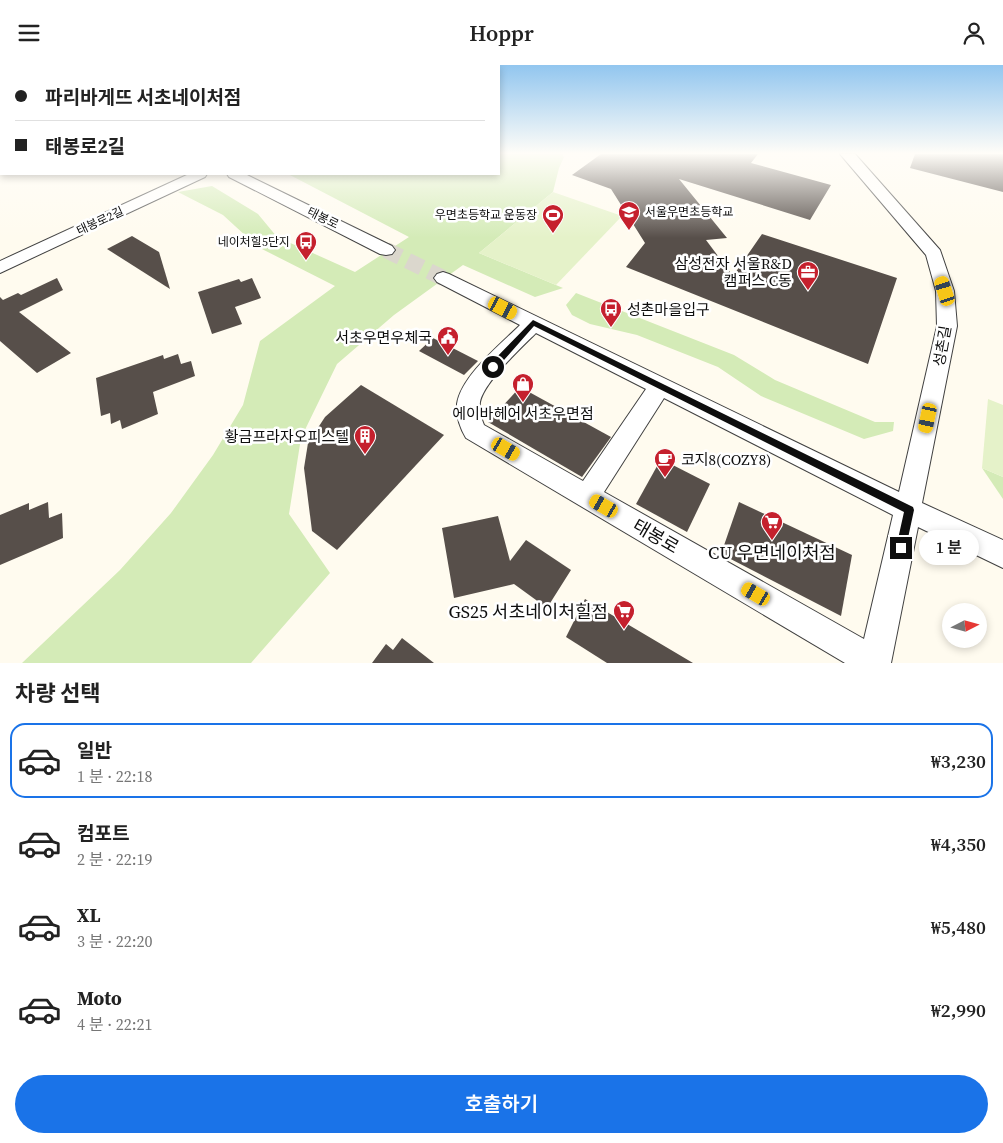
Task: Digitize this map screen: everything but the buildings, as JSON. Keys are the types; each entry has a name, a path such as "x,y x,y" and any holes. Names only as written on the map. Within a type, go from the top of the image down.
{"street":[{"name":"태봉로2길","path":"0,268 183,182"},
{"name":"태봉로","path":"250,182 386,250"},
{"name":"성촌길","path":"871,182 934,254 945,291 947,326 909,510"},
{"path":"443,278 909,510 1003,554"},
{"name":"태봉로","path":"533,323 479,381 469,399 468,415 474,431 875,663"},
{"path":"587,496 660,386"},
{"path":"875,663 909,510"}],"green space":[{"path":"303,182 556,182 553,192 479,253 563,288 535,297 463,265 394,315 337,364 301,438 289,514 330,573 251,663 22,663 120,570 171,513 213,455 243,405 260,341 335,286 258,247 223,215 178,192 212,186 258,214 277,237 355,272 409,237"},
{"name":"우면초등학교 운동장","path":"553,192 622,216 556,285 479,253"},
{"path":"576,293 734,355 775,380 875,422 894,422 893,431 864,439 761,396 718,367 637,335 590,324 572,315 566,305"},
{"path":"988,399 1003,405 1003,477 982,468"},
{"path":"982,468 1003,477 1003,499"}],"tunnel":[{"path":"386,250 443,278"}],"place":[{"name":"서울우면초등학교","path":"629,231"},
{"name":"우면초등학교 운동장","path":"553,234"},
{"name":"네이처힐5단지","path":"306,261"},
{"name":"삼성전자 서울R&D 캠퍼스 C동","path":"808,291"},
{"name":"성촌마을입구","path":"611,328"},
{"name":"서초우면우체국","path":"448,356"},
{"name":"에이바헤어 서초우면점","path":"523,403"},
{"name":"황금프라자오피스텔","path":"365,455"},
{"name":"코지8(COZY8)","path":"665,478"},
{"name":"CU 우면네이처점","path":"772,541"},
{"name":"GS25 서초네이처힐점","path":"624,630"}],"route":[{"path":"493,367 533,323 909,510 901,548"}]}
